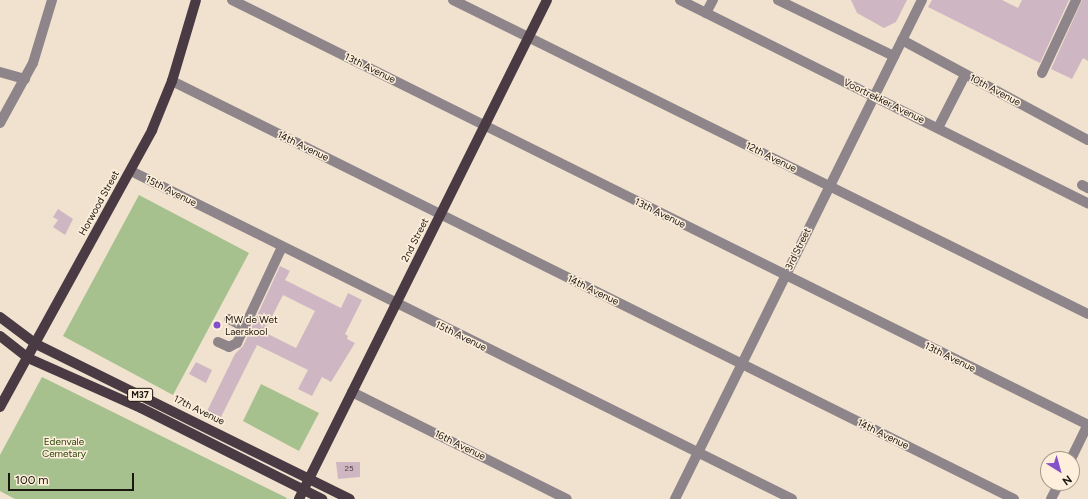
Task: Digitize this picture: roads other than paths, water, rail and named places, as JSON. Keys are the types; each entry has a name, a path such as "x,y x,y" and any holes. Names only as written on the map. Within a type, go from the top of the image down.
{"main road":[{"name":"Horwood Street","path":"0,407 131,171 172,81 196,0"},
{"name":"2nd Street","path":"302,495 309,478 547,0"},
{"name":"M37","path":"0,317 36,344"},
{"name":"M37","path":"0,336 28,358 141,408 302,495 322,499"},
{"name":"17th Avenue","path":"36,344 350,499"}],"street":[{"path":"0,123 35,58 52,0"},
{"name":"13th Avenue","path":"232,0 1088,425"},
{"name":"12th Avenue","path":"453,0 1088,314"},
{"name":"Voortrekker Avenue","path":"680,0 1088,203"},
{"path":"706,13 713,0"},
{"path":"778,0 894,56"},
{"name":"3rd Street","path":"675,499 922,0"},
{"path":"1042,73 1076,0"},
{"name":"10th Avenue","path":"902,40 1088,140"},
{"path":"0,72 25,79"},
{"path":"938,128 965,75"},
{"name":"14th Avenue","path":"172,81 1014,499"},
{"name":"15th Avenue","path":"131,171 396,304 792,499"},
{"path":"218,342 229,347 234,346 245,327 282,247"},
{"path":"229,319 245,327"},
{"name":"16th Avenue","path":"352,392 567,499"},
{"path":"1075,451 1088,425"}],"place":[{"name":"MW de Wet Laerskool","path":"217,325"}],"park label":[{"name":"Edenvale Cemetary","path":"64,446"}]}
